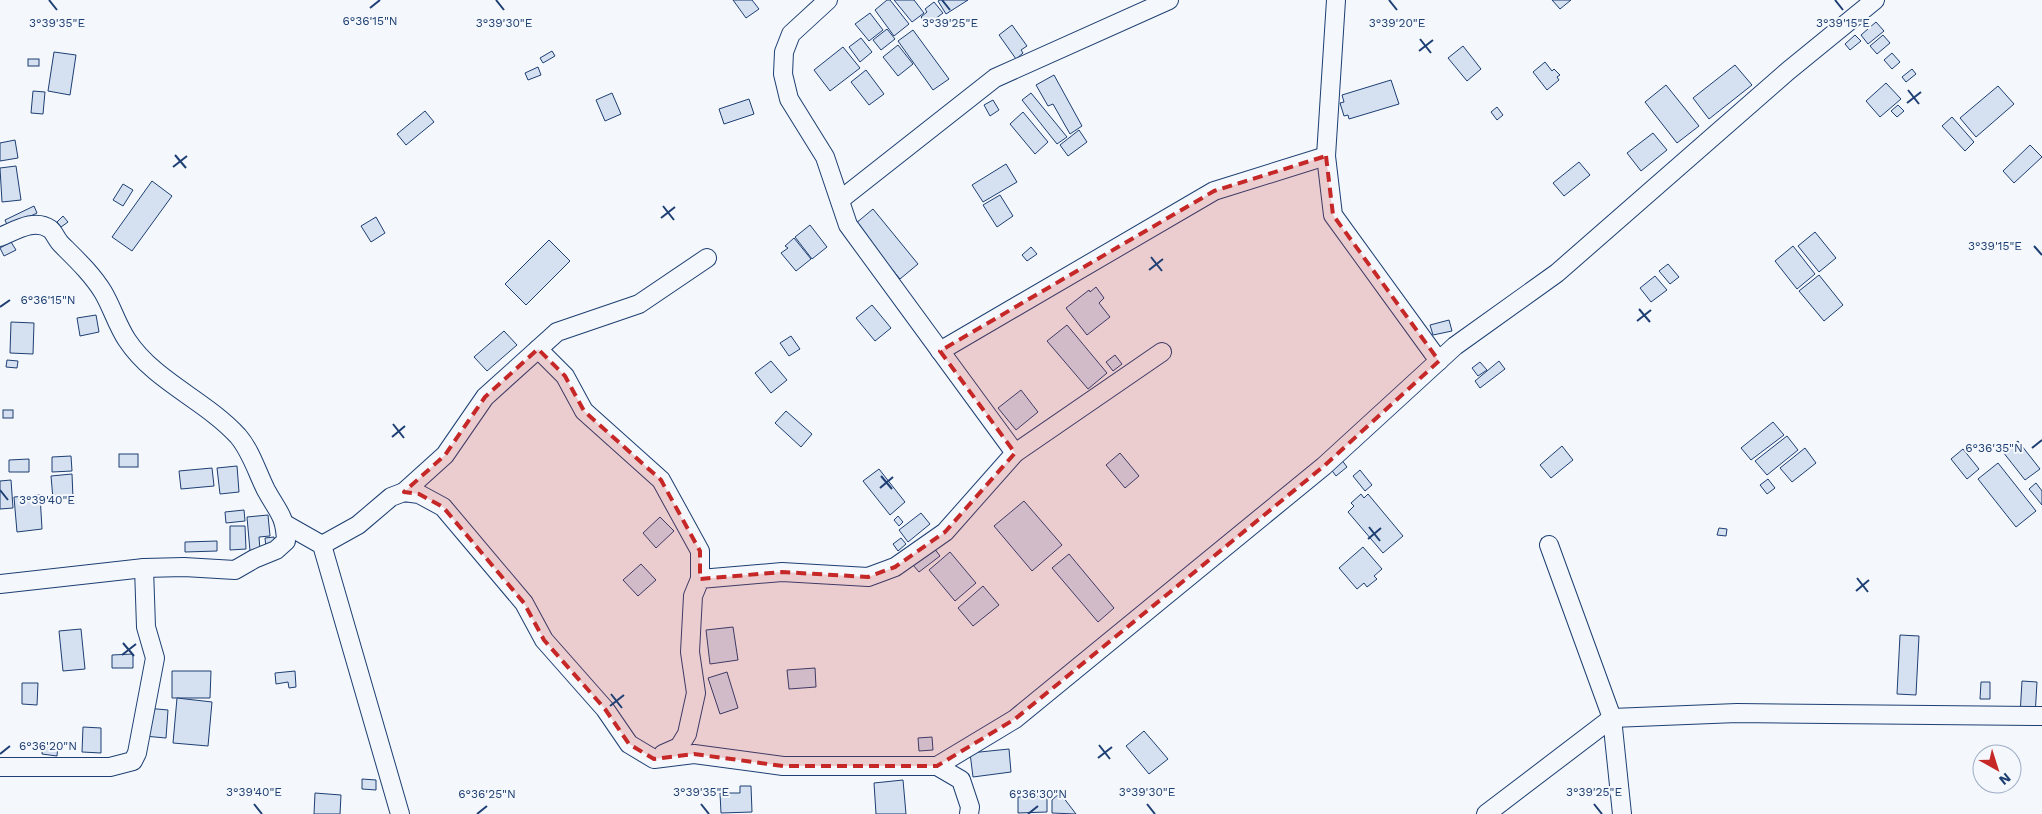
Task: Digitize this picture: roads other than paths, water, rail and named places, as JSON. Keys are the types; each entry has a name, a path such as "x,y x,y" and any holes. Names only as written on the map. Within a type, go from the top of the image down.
{"street":[{"path":"828,0 791,34 784,52 783,74 789,98 825,156 848,225 1015,453"},
{"path":"840,200 995,78 1169,0"},
{"path":"1336,0 1326,156 1333,215 1439,361"},
{"path":"937,766 1023,712 1324,466 1456,346 1557,273 1788,71 1875,0"},
{"path":"940,351 1214,191 1326,156"},
{"path":"0,237 33,224 50,229 102,291 126,339 138,353 160,374 218,418 238,438 281,513 285,524 286,542 276,550 254,559 235,570 184,567 144,568 0,584"},
{"path":"322,546 358,525 392,496 404,492 445,456 485,397 557,332 638,304 707,258"},
{"path":"538,349 564,376 584,411 661,480 700,551 700,579 693,596 690,652 696,693 687,734 679,747 654,759"},
{"path":"700,579 782,572 868,577 895,567 945,532 1015,453 1162,352"},
{"path":"404,492 419,494 443,507 524,604 544,640 605,709 629,744 654,759 694,754 783,766 937,766 961,780 970,806 969,814"},
{"path":"285,524 322,546 400,814"},
{"path":"1549,545 1612,718 1622,814"},
{"path":"0,767 110,767 133,761 137,753 155,658 146,627 144,568"},
{"path":"1486,814 1612,718 1738,713 2042,716"}]}
